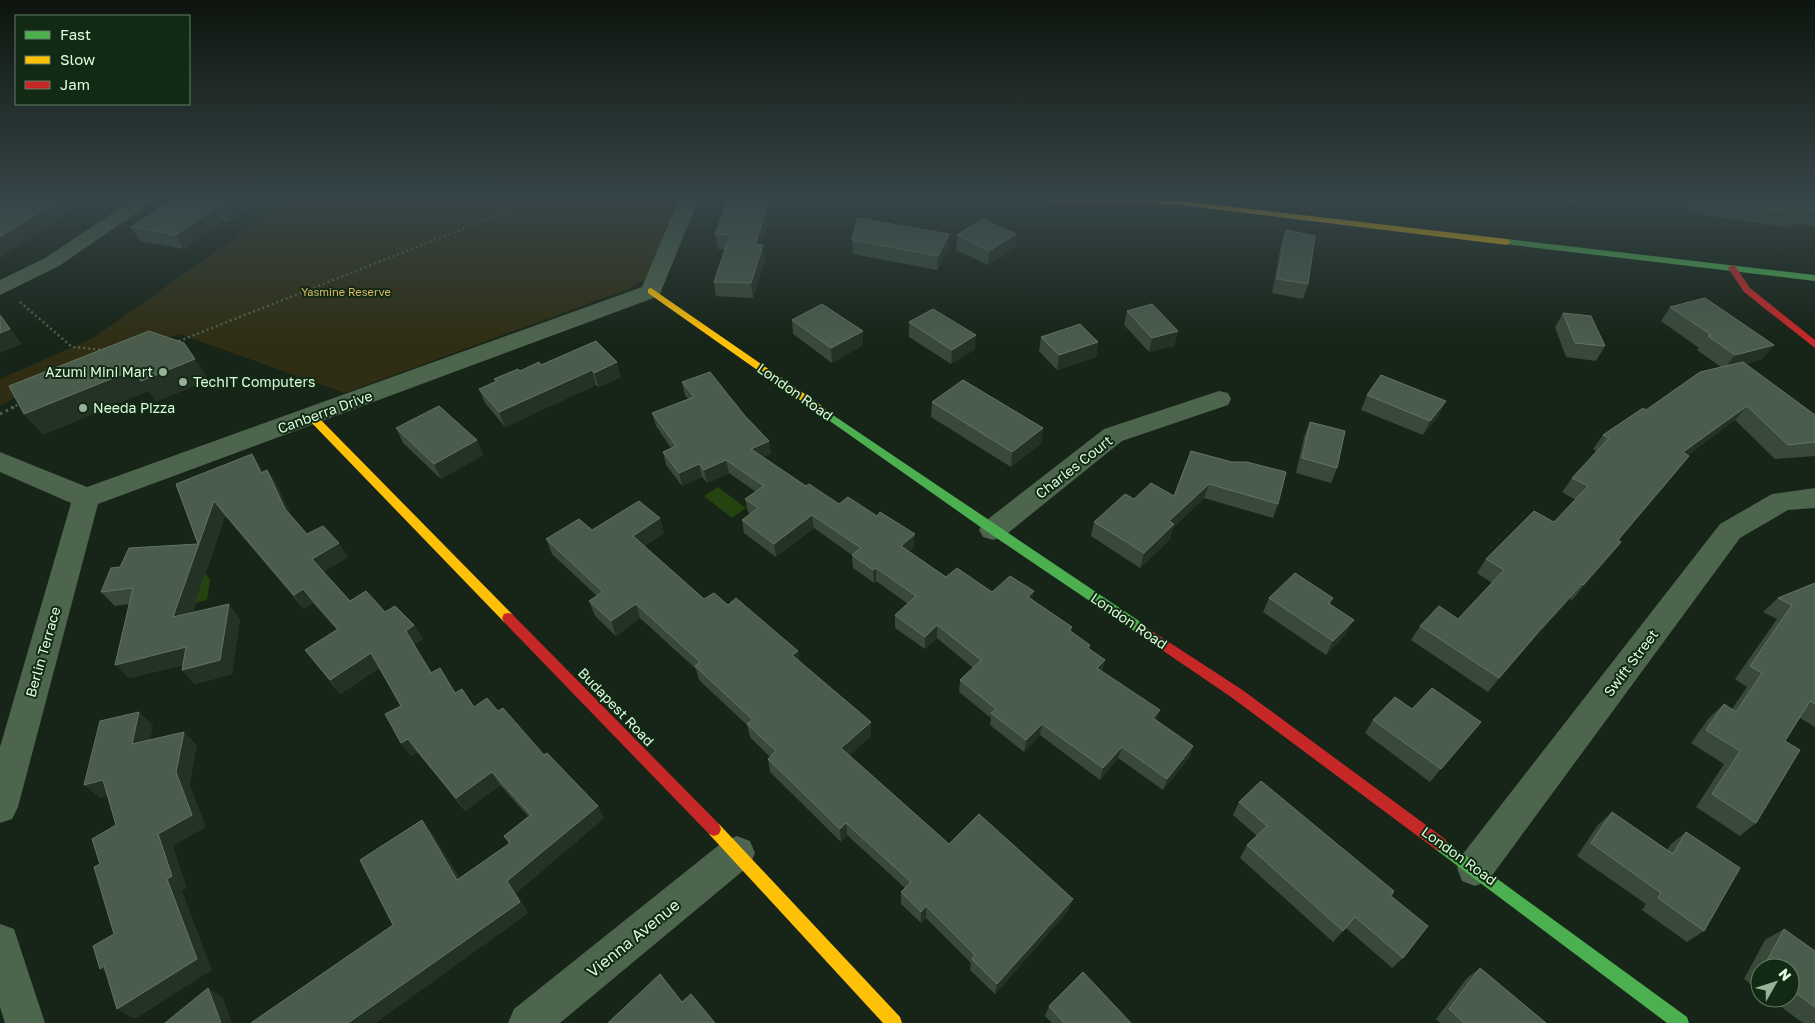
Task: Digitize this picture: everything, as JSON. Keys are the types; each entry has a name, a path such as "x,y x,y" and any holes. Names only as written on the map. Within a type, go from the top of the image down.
{"street":[{"path":"1,287 52,262 80,244"},
{"path":"651,291 670,244"},
{"path":"1535,244 1815,278"},
{"path":"1732,268 1747,290 1815,344"},
{"name":"Canberra Drive","path":"86,498 312,417 651,291"},
{"name":"London Road","path":"651,291 993,530 1236,693 1475,868 1681,1023"},
{"name":"Charles Court","path":"993,530 1113,435 1219,398"},
{"name":"Budapest Road","path":"312,417 737,853 894,1023"},
{"path":"0,461 86,498"},
{"name":"Berlin Terrace","path":"0,806 86,498"},
{"name":"Swift Street","path":"1475,868 1730,531 1782,501 1815,498"},
{"name":"Vienna Avenue","path":"528,1023 737,853"},
{"path":"0,943 25,1023"}],"path":[{"path":"172,344 425,244"},
{"path":"1,287 72,347 108,351"},
{"path":"0,414 29,400"}],"green space":[{"name":"Yasmine Reserve","path":"226,244 661,244 649,277 631,288 345,393 179,334 17,396 0,406 0,379 93,338"}],"shaded area":[{"path":"718,487 746,508 732,518 704,496"},
{"path":"204,571 210,580 207,600 186,605"}],"building":[{"path":"727,244 763,245 751,283 714,282"},
{"path":"872,244 944,244 938,256"},
{"path":"974,244 1001,244 989,251"},
{"path":"1283,244 1314,244 1308,284 1277,279"},
{"path":"1705,298 1774,345 1735,355 1708,336 1711,335 1670,307"},
{"path":"822,304 863,331 831,348 792,320"},
{"path":"1152,304 1178,331 1152,338 1127,311"},
{"path":"933,309 976,335 952,350 909,322"},
{"path":"1563,313 1591,316 1605,346 1575,343"},
{"path":"0,315 10,329 0,333"},
{"path":"1080,324 1098,342 1059,355 1041,337"},
{"path":"149,331 184,343 195,359 141,381 133,370 24,414 9,386"},
{"path":"596,341 617,362 594,373 592,370 499,412 479,389 497,381 494,379 518,369 520,371 539,362 541,365"},
{"path":"1743,362 1815,415 1815,442 1788,445 1747,406 1683,452 1689,456 1618,540 1621,542 1540,630 1499,678 1420,626 1439,606 1458,619 1504,570 1486,559 1534,511 1554,522 1588,486 1572,478 1609,438 1603,435 1643,408 1646,410 1700,372"},
{"path":"710,372 745,416 769,441 751,449 806,486 809,484 839,504 848,497 877,516 880,512 915,534 901,546 946,577 957,568 992,592 1010,576 1034,591 1028,597 1072,627 1069,630 1090,645 1088,648 1105,660 1097,668 1160,710 1153,718 1193,746 1167,779 1122,747 1103,768 1042,724 1026,740 991,713 996,709 960,680 981,660 937,625 925,637 895,615 916,596 876,568 873,570 852,555 861,548 812,515 774,544 742,520 758,508 745,499 764,486 726,460 704,470 699,464 679,473 663,452 676,446 652,413 694,397 682,382"},
{"path":"1381,375 1446,401 1430,421 1367,395"},
{"path":"963,380 1043,428 1012,452 932,402"},
{"path":"439,406 477,440 434,464 396,428"},
{"path":"1310,422 1345,431 1337,468 1302,458"},
{"path":"1191,451 1232,462 1247,462 1286,472 1278,504 1209,484 1169,521 1174,524 1144,553 1094,522 1125,494 1134,499 1151,483 1174,496"},
{"path":"252,454 261,473 267,470 285,509 307,534 323,526 339,543 312,559 350,601 366,591 385,612 395,606 414,625 406,631 431,673 440,668 455,693 462,689 474,707 487,698 498,711 503,708 544,755 547,753 598,806 507,881 520,902 348,1023 251,1023 393,925 360,860 422,820 457,880 510,843 504,836 531,815 492,772 456,798 408,739 401,743 385,714 401,706 371,653 330,680 305,650 338,629 303,589 294,595 214,501 173,617 229,604 220,660 182,670 186,647 115,665 133,588 101,592 111,568 120,567 129,548 198,544 176,484"},
{"path":"639,501 660,518 633,536 704,599 714,593 728,605 736,598 798,651 792,655 871,722 841,748 949,844 979,814 1073,899 997,984 972,959 975,955 926,906 921,912 901,892 911,882 846,823 840,829 768,759 776,751 747,724 753,720 695,666 700,662 636,604 611,621 589,601 603,592 546,539 579,519 592,530"},
{"path":"1295,573 1333,598 1328,603 1354,620 1333,641 1269,598"},
{"path":"1815,583 1815,704 1810,701 1785,741 1800,750 1756,823 1712,794 1740,751 1706,730 1724,704 1736,712 1762,673 1750,666 1792,605 1778,598"},
{"path":"1432,688 1481,722 1441,769 1373,720 1395,697 1412,709"},
{"path":"139,712 132,744 184,732 176,772 192,815 158,834 172,876 167,879 197,959 117,1009 104,966 100,969 93,946 114,934 94,867 100,864 92,839 116,825 103,780 84,785 100,721"},
{"path":"1261,781 1394,891 1391,896 1428,926 1403,958 1355,917 1343,931 1247,845 1267,826 1239,802"},
{"path":"1612,812 1673,854 1686,832 1740,868 1704,931 1658,898 1661,893 1591,843"},
{"path":"1784,929 1815,951 1815,1007 1800,996 1800,958 1768,958"},
{"path":"1480,968 1546,1023 1464,1023 1449,1009"},
{"path":"1083,972 1131,1023 1064,1023 1049,1006"},
{"path":"660,974 682,1002 691,994 715,1023 608,1023"},
{"path":"208,988 221,1023 165,1023"}],"traffic: fast":[{"path":"1522,244 1815,278"},
{"path":"821,410 993,530 1141,629"},
{"path":"1440,844 1681,1023"}],"traffic: slow":[{"path":"651,291 821,410"},
{"path":"312,417 508,618"},
{"path":"714,829 894,1023"}],"traffic: jam":[{"path":"1732,268 1747,290 1815,345"},
{"path":"508,618 714,829"},
{"path":"1141,629 1236,693 1440,844"}],"place":[{"name":"Azumi Mini Mart","path":"163,372"},
{"name":"TechIT Computers","path":"183,382"},
{"name":"Needa Pizza","path":"83,408"}]}
